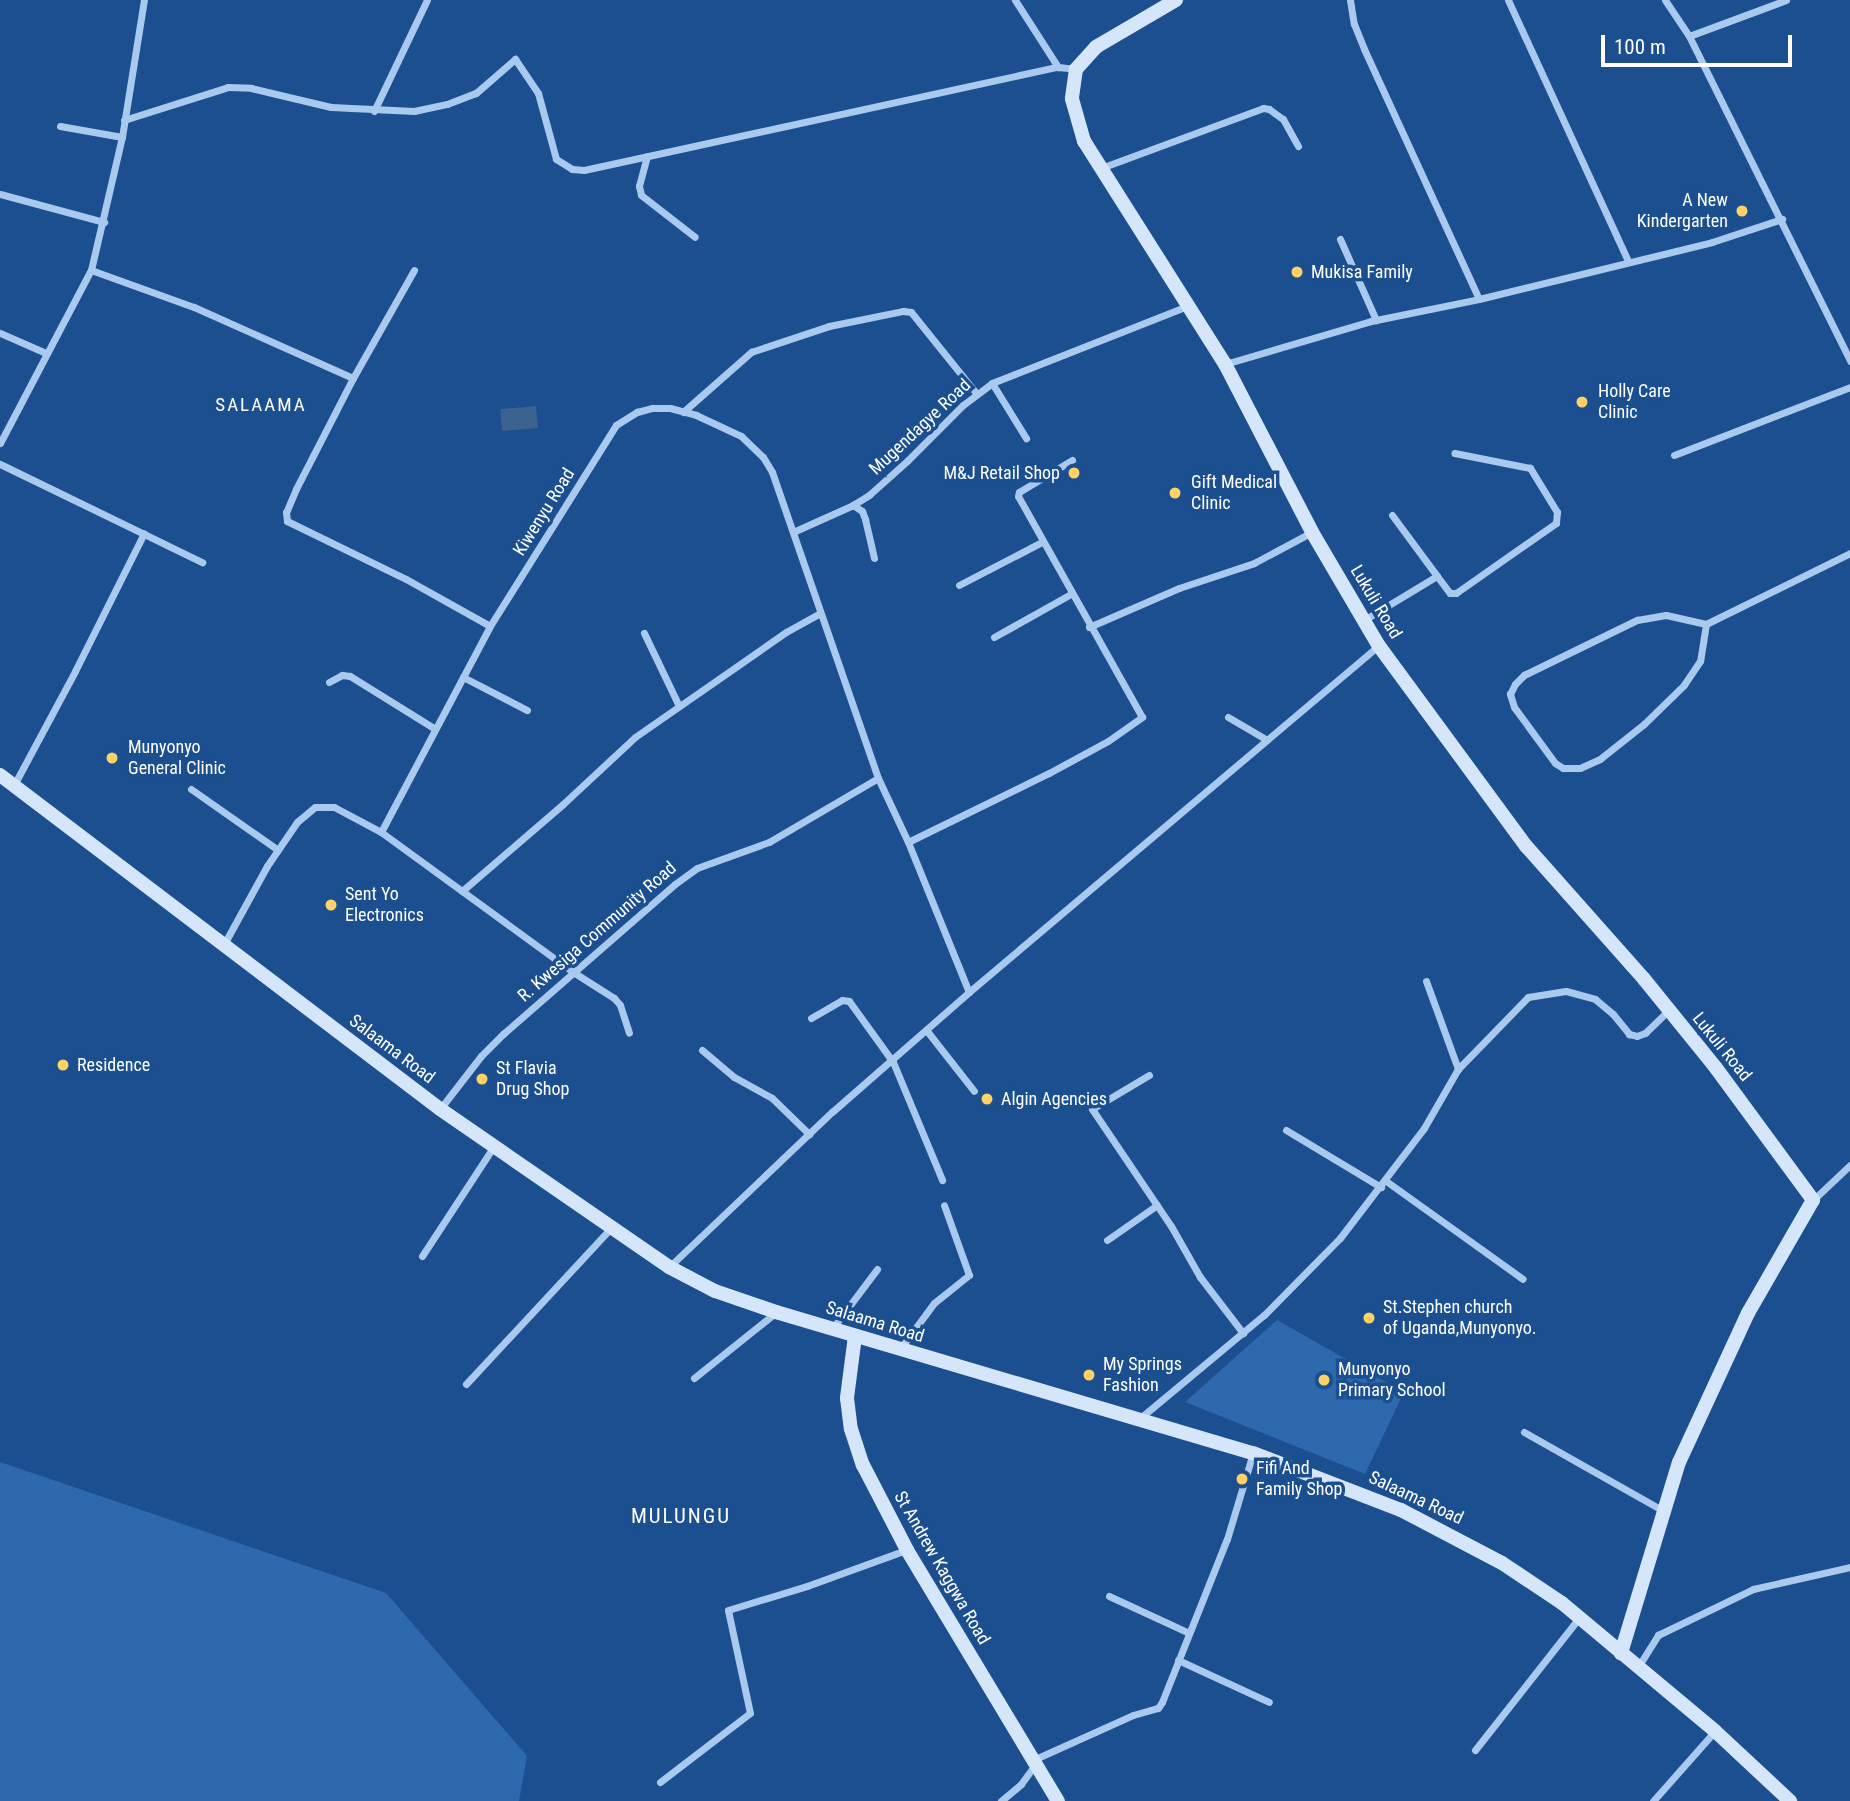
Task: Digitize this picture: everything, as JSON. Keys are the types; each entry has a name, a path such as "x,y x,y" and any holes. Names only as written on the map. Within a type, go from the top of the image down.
{"street":[{"path":"0,443 91,270 122,137 144,0"},
{"path":"374,111 427,0"},
{"path":"1015,0 1058,67"},
{"path":"124,120 228,87 251,88 331,107 414,111 462,99 486,86 516,59 538,93 556,159 572,169 584,170 1058,67 1076,69 1096,47 1176,0"},
{"path":"1350,0 1354,24 1364,49 1479,299"},
{"path":"1508,0 1628,261"},
{"path":"1665,0 1689,37 1782,219 1850,361"},
{"path":"1689,37 1786,0"},
{"name":"Lukuli Road","path":"1076,69 1072,99 1077,124 1101,168 1225,364 1312,532 1379,646 1526,846 1644,979 1716,1068 1813,1200"},
{"path":"1101,168 1262,108 1269,108 1283,119 1298,146"},
{"path":"60,126 122,137"},
{"path":"647,156 639,186 641,195 695,237"},
{"path":"0,194 104,222"},
{"path":"1225,364 1376,320 1479,299 1712,242 1782,219"},
{"path":"1339,239 1376,320"},
{"path":"91,270 194,307 352,378"},
{"path":"414,270 352,378 296,489 286,512 287,521 406,579 490,626"},
{"name":"Mugendagye Road","path":"793,532 853,505 889,479 976,394 992,383 1189,305"},
{"path":"682,412 751,352 829,326 903,311 911,312 976,394"},
{"path":"0,333 46,353"},
{"path":"992,383 1027,438"},
{"path":"1674,455 1850,387"},
{"name":"Kiwenyu Road","path":"381,832 490,626 616,425 637,412 652,408 682,412 726,427 756,448 772,472 878,778 908,842 969,992"},
{"path":"1392,515 1450,593 1455,593 1556,523 1558,519 1544,486 1530,468 1454,453"},
{"path":"908,842 1049,773 1108,741 1142,717 1021,503 1019,492 1072,460"},
{"path":"0,464 202,562"},
{"path":"853,505 862,511 866,519 874,558"},
{"path":"1089,627 1179,588 1254,563 1312,532"},
{"path":"13,785 75,671 144,533"},
{"path":"959,585 1042,542"},
{"path":"1706,624 1700,661 1684,685 1644,724 1600,759 1580,768 1563,768 1555,763 1514,707 1510,694 1515,684 1524,676 1637,620 1666,615 1706,624 1850,553"},
{"path":"1364,620 1437,576"},
{"path":"994,637 1071,594"},
{"path":"462,891 563,804 618,751 786,632 819,614"},
{"path":"644,633 679,706"},
{"path":"669,1267 809,1134 969,992 1379,646"},
{"path":"330,682 342,675 350,676 435,729"},
{"path":"463,677 527,710"},
{"path":"1228,717 1267,740"},
{"name":"Salaama Road","path":"0,775 223,947 440,1109 669,1267 715,1291 776,1312 1253,1453 1355,1490 1450,1534 1502,1563 1579,1617 1715,1731 1791,1800"},
{"name":"R. Kwesiga Community Road","path":"440,1109 481,1056 573,972 694,870 769,842 878,778"},
{"path":"191,789 278,850"},
{"path":"223,947 278,850 307,812 323,806 334,807 381,832 573,972 614,998 620,1005 629,1033"},
{"path":"1426,981 1458,1069"},
{"path":"1139,1419 1243,1333 1340,1238 1384,1184 1424,1128 1458,1069 1528,997 1566,991 1595,999 1613,1014 1629,1034 1637,1036 1645,1033 1668,1011"},
{"path":"811,1018 842,1000 849,1001 893,1062 942,1180"},
{"path":"927,1031 974,1091"},
{"path":"702,1050 734,1077 772,1098 809,1134"},
{"path":"1149,1074 1092,1109 1157,1205 1200,1276 1243,1333"},
{"path":"1286,1130 1384,1184 1523,1279"},
{"path":"422,1256 494,1146"},
{"path":"1621,1653 1662,1510 1679,1462 1748,1313 1813,1200 1850,1165"},
{"path":"899,1350 934,1303 969,1275 944,1205"},
{"path":"1107,1240 1157,1205"},
{"path":"466,1384 610,1228"},
{"path":"832,1329 877,1269"},
{"path":"694,1378 776,1312"},
{"name":"St Andrew Kaggwa Road","path":"855,1336 847,1386 851,1429 863,1465 907,1550 1032,1763 1058,1801"},
{"path":"1524,1432 1662,1510"},
{"path":"1001,1801 1021,1784 1032,1763 1133,1714 1158,1708 1227,1539 1253,1453"},
{"path":"660,1782 750,1713 728,1610 807,1587 907,1550"},
{"path":"1638,1667 1658,1635 1753,1589 1850,1567"},
{"path":"1109,1596 1189,1633"},
{"path":"1475,1750 1579,1617"},
{"path":"1178,1660 1269,1702"},
{"path":"1653,1801 1715,1731"}],"shaded area":[{"path":"536,406 538,428 502,431 500,409"},
{"path":"1277,1320 1404,1392 1365,1474 1185,1402"},
{"path":"0,1462 386,1593 527,1756 519,1801 0,1801"}],"place":[{"name":"A New Kindergarten","path":"1742,211"},
{"name":"Mukisa Family","path":"1297,272"},
{"name":"Holly Care Clinic","path":"1582,402"},
{"name":"M&J Retail Shop","path":"1074,473"},
{"name":"Gift Medical Clinic","path":"1175,493"},
{"name":"Munyonyo General Clinic","path":"112,758"},
{"name":"Sent Yo Electronics","path":"331,905"},
{"name":"Residence","path":"63,1065"},
{"name":"St Flavia Drug Shop","path":"482,1079"},
{"name":"Algin Agencies","path":"987,1099"},
{"name":"St.Stephen church of Uganda,Munyonyo.","path":"1369,1318"},
{"name":"My Springs Fashion","path":"1089,1375"},
{"name":"Munyonyo Primary School","path":"1324,1380"},
{"name":"Fifi And Family Shop","path":"1242,1479"}],"district":[{"name":"SALAAMA","path":"261,405"},
{"name":"MULUNGU","path":"681,1516"}]}
